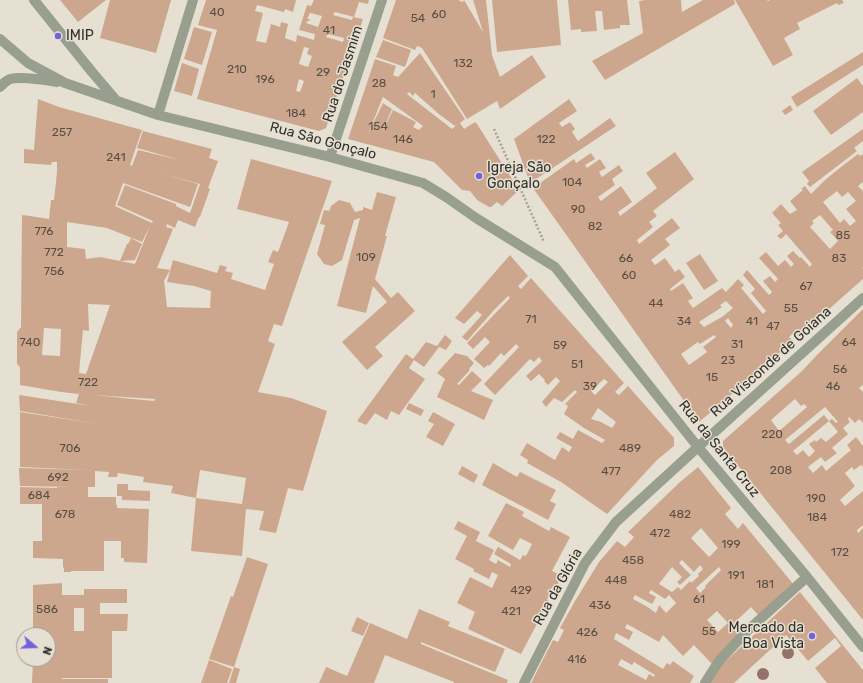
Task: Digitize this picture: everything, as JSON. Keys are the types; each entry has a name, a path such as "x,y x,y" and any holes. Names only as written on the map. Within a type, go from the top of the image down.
{"street":[{"path":"34,0 117,101"},
{"path":"158,115 193,0"},
{"name":"Rua do Jasmim","path":"330,156 382,0"},
{"name":"Rua São Gonçalo","path":"0,38 28,63 64,83"},
{"name":"Rua São Gonçalo","path":"0,87 5,82 12,79 25,78 64,83 158,115 330,156 423,183 446,196 476,218 555,268"},
{"name":"Rua da Santa Cruz","path":"555,268 698,447 807,577 863,647"},
{"name":"Rua Visconde de Goiana","path":"698,447 863,298"},
{"name":"Rua da Glória","path":"524,683 585,563 616,522 698,447"},
{"path":"705,683 719,661 747,631 807,577"}],"path":[{"path":"494,129 555,268"}],"building":[{"path":"60,0 106,0 78,22"},
{"path":"110,0 171,0 156,53 100,38"},
{"path":"206,0 296,0 293,12 285,9 284,12 257,5 255,11 263,13 256,41 266,43 271,24 280,27 281,22 288,24 285,38 296,42 297,35 314,40 315,34 299,30 307,5 311,6 314,0 369,0 368,4 359,2 354,17 335,12 333,15 352,20 353,17 363,19 326,128 319,131 197,99 217,30 198,25","holes":["310,13 322,16 318,27 306,23 310,19 307,19","328,34 344,38 343,42 326,37","304,47 309,48 307,54 312,56 308,67 299,64","299,79 304,81 300,92 296,91"]},
{"path":"396,0 458,0 463,2 464,0 483,32 473,0 486,0 492,55 500,77 532,55 546,77 500,109 497,101 467,119 422,48 417,46 415,50 383,38"},
{"path":"492,0 557,0 561,45 497,52"},
{"path":"568,0 627,0 630,25 620,25 620,28 604,30 602,11 595,11 597,31 581,32 581,29 571,30"},
{"path":"681,0 682,12 703,0 734,0 735,4 605,80 592,61 643,33 639,1"},
{"path":"735,0 842,0 844,3 838,5 837,3 797,23 800,29 784,38 793,55 773,66"},
{"path":"194,27 212,32 202,65 184,59"},
{"path":"383,40 411,50 405,67 376,57"},
{"path":"863,52 863,65 797,107 791,97"},
{"path":"420,53 465,119 460,123 464,129 475,122 477,124 519,190 502,206 497,202 489,207 477,200 470,191 462,190 434,162 348,139 375,59 396,66 393,75 398,77","holes":["409,92 413,96 415,93 455,126 458,124 452,129 407,94","383,97 423,126 419,130 413,127 416,122 393,110 381,134 392,109 383,103 368,134"]},
{"path":"182,63 199,69 192,96 174,91"},
{"path":"857,78 863,86 863,112 831,135 813,111"},
{"path":"38,99 59,107 142,130 130,165 132,166 138,150 180,160 137,148 143,131 212,149 209,158 218,161 208,188 210,189 195,227 178,220 175,228 167,224 166,227 173,229 157,268 170,270 164,281 167,307 210,308 211,291 194,286 167,282 173,260 217,273 220,265 227,267 225,271 233,273 231,279 265,290 274,264 268,262 273,250 278,252 289,222 237,209 251,159 332,181 282,326 274,324 268,341 275,344 258,392 291,398 327,411 303,491 288,488 276,533 259,530 264,511 246,509 242,556 191,551 196,498 171,493 173,486 143,482 144,477 118,473 117,477 108,477 109,472 95,471 95,487 88,487 88,497 116,497 117,508 149,509 147,563 124,562 124,558 121,558 121,541 104,541 104,571 64,572 63,559 33,558 33,541 42,541 42,504 20,504 20,487 72,487 20,486 19,468 89,470 20,467 20,412 99,424 20,411 19,395 91,406 76,403 79,394 20,385 20,367 17,364 17,332 21,327 22,215 49,219 51,200 54,200 57,172 57,162 52,162 51,165 24,163 24,149 34,150","holes":["159,173 200,184 190,213 176,206 176,204 125,185 117,205 153,221 152,223 115,206 123,183 190,207 198,184","67,222 107,228 142,242 150,226 135,264 100,257 86,259 85,249 67,247","88,304 110,305 86,374 79,373 83,330 89,331","44,328 61,329 60,356 42,355","93,395 155,399 154,401","200,470 246,478 242,504 196,498"]},
{"path":"569,99 577,111 559,123 562,127 570,122 575,129 572,132 578,141 610,118 616,126 530,183 514,139"},
{"path":"790,105 793,110 785,115 782,111"},
{"path":"863,129 863,141 854,148 857,151 810,187 807,184 809,181 802,172"},
{"path":"675,152 694,179 653,211 657,216 649,222 653,227 637,240 639,244 672,218 680,228 665,239 670,245 651,260 655,265 665,258 675,272 679,269 685,277 670,289 671,291 683,283 693,298 688,301 693,308 722,288 726,292 738,279 744,285 741,288 763,314 766,311 751,293 755,289 743,275 747,270 769,295 772,292 763,281 770,276 775,282 778,279 759,258 766,252 778,266 785,260 791,267 794,264 787,256 793,251 810,267 812,264 786,234 781,239 777,236 783,231 778,225 781,223 772,213 781,204 790,214 797,210 790,201 803,190 801,189 805,186 811,194 841,167 858,154 860,156 863,154 863,182 858,186 863,191 863,279 802,333 796,337 792,334 789,337 793,341 699,422 533,188 574,159 576,163 591,153 595,159 585,165 587,168 600,159 606,168 599,172 602,177 619,165 623,171 612,179 615,185 598,197 601,201 621,186 632,202 618,212 620,216 657,188 646,173","holes":["837,191 842,197 848,192 856,201 846,209 856,221 850,226 844,219 840,223 823,202","820,215 833,230 830,232 838,241 830,249 810,227 814,223 812,221","726,301 733,308 722,317 704,327 699,322 722,307 720,305","728,318 733,325 731,328 725,321","714,335 716,337 703,347 707,352 689,365 681,354 698,342 700,344"]},
{"path":"377,192 396,197 375,279 391,298 398,292 415,311 375,347 383,356 367,370 342,342 387,302 373,286 366,313 337,306 360,218 354,220 342,260 332,266 324,264 317,254 325,225 320,224 324,210 329,211 331,206 339,200 350,203 355,212 363,210 363,207 372,210"},
{"path":"131,238 142,244 135,260 120,261"},
{"path":"700,254 718,281 704,290 686,263"},
{"path":"510,255 528,276 518,286 521,289 531,278 624,383 615,392 619,395 628,386 674,438 674,446 657,460 607,514 561,482 527,463 528,460 520,455 527,443 555,460 562,447 569,452 572,447 556,438 560,432 573,439 578,430 602,443 605,440 564,414 568,406 565,404 577,392 575,390 562,402 554,398 546,407 542,402 560,381 556,377 548,385 539,374 531,381 526,376 542,361 539,357 534,362 530,359 495,395 484,384 519,347 516,344 504,356 501,353 489,366 488,365 484,368 474,359 490,342 485,337 473,349 467,343 510,298 508,296 494,310 467,341 462,337 482,315 477,311 464,324 455,318","holes":["604,379 608,382 595,395 591,391","598,408 616,422 612,428 591,419"]},
{"path":"863,309 863,385 859,388 863,392 863,423 859,419 855,423 849,417 848,419 850,422 843,428 848,434 832,448 837,453 825,462 821,457 808,467 813,473 822,465 826,471 851,450 847,445 856,437 863,446 863,467 861,465 854,470 852,467 845,473 855,486 840,500 845,506 863,491 863,525 857,530 858,533 863,528 863,620 723,447 723,441 802,371","holes":["795,399 801,406 804,404 807,407 779,431 771,420","825,407 838,422 836,423 832,419 829,421 824,415 789,444 785,440","829,421 838,432 826,442 821,438 816,442 815,440 809,444 815,451 809,457 803,450 797,455 793,451"]},
{"path":"445,335 452,341 446,350 439,347 424,367 414,360 409,368 425,379 399,415 391,411 387,420 375,413 366,425 357,421 406,354 413,359 426,342 437,346"},
{"path":"455,353 467,356 474,363 469,369 470,370 457,384 459,385 472,371 482,380 471,391 493,400 484,420 437,397 445,379 437,373"},
{"path":"409,403 424,410 421,416 406,409"},
{"path":"433,412 455,424 443,446 426,437 434,424 428,421"},
{"path":"493,463 517,477 520,472 556,490 550,501 556,504 548,520 482,485"},
{"path":"462,466 478,475 474,483 458,474"},
{"path":"698,467 731,508 725,514 738,529 743,523 794,585 760,617 751,607 731,626 738,635 712,664 694,645 683,656 663,635 659,642 627,624 625,628 633,632 629,640 616,633 614,639 663,669 667,663 670,665 673,661 694,676 690,683 531,683 553,640 558,642 564,630 560,628 599,562 617,541 625,547 634,537 628,532 680,482","holes":["701,528 718,548 709,557 691,538","682,560 694,572 700,565 703,569 698,574 699,576 691,583 690,581 681,590 678,587 672,592 659,584 672,567 682,577 677,582 680,585 691,575 679,563","719,567 721,570 700,593 696,588","651,590 665,599 669,595 676,603 666,613 659,605 656,613 633,599 635,595 652,604 656,597 649,593","717,611 728,623 718,632 707,620","621,659 632,665 634,662 655,675 654,677 649,674 646,680 618,665"]},
{"path":"117,484 128,484 128,490 150,491 150,501 122,500 122,496 117,496"},
{"path":"506,503 524,512 522,516 549,531 551,527 570,537 552,571 562,576 555,589 552,587 547,600 549,601 521,654 468,629 475,612 457,603 470,577 492,588 498,575 492,572 489,579 473,571 474,569 455,559 467,536 454,529 458,521 480,532 476,541 494,550 489,560 496,564 498,560 510,567 511,564 494,554 498,547 520,560 523,555 526,556 532,544 520,538 513,550 488,536"},
{"path":"247,557 268,564 234,667 209,659 231,596 233,597"},
{"path":"62,583 62,595 84,595 84,589 127,589 127,603 100,603 100,614 128,614 127,631 112,631 112,678 62,678 108,679 108,683 32,683 33,667 56,667 56,627 33,627 33,585","holes":["74,608 84,608 84,631 74,631"]},
{"name":"Mercado da Boa Vista","path":"800,592 863,670 863,683 827,683 815,668 841,646 835,638 808,661 786,635 734,683 711,683 714,672"},
{"path":"419,609 450,622 448,626 505,649 495,672 421,642 421,644 508,680 507,683 453,683 454,682 385,655 374,683 319,683 326,667 347,676 370,623 407,639"},
{"path":"357,617 369,623 363,636 351,631"},
{"path":"209,660 232,669 227,683 201,683"},
{"path":"234,667 240,669 236,683 229,683"}],"place":[{"name":"IMIP","path":"58,36"},
{"name":"Igreja São Gonçalo","path":"479,176"},
{"name":"Mercado da Boa Vista","path":"812,636"}]}
